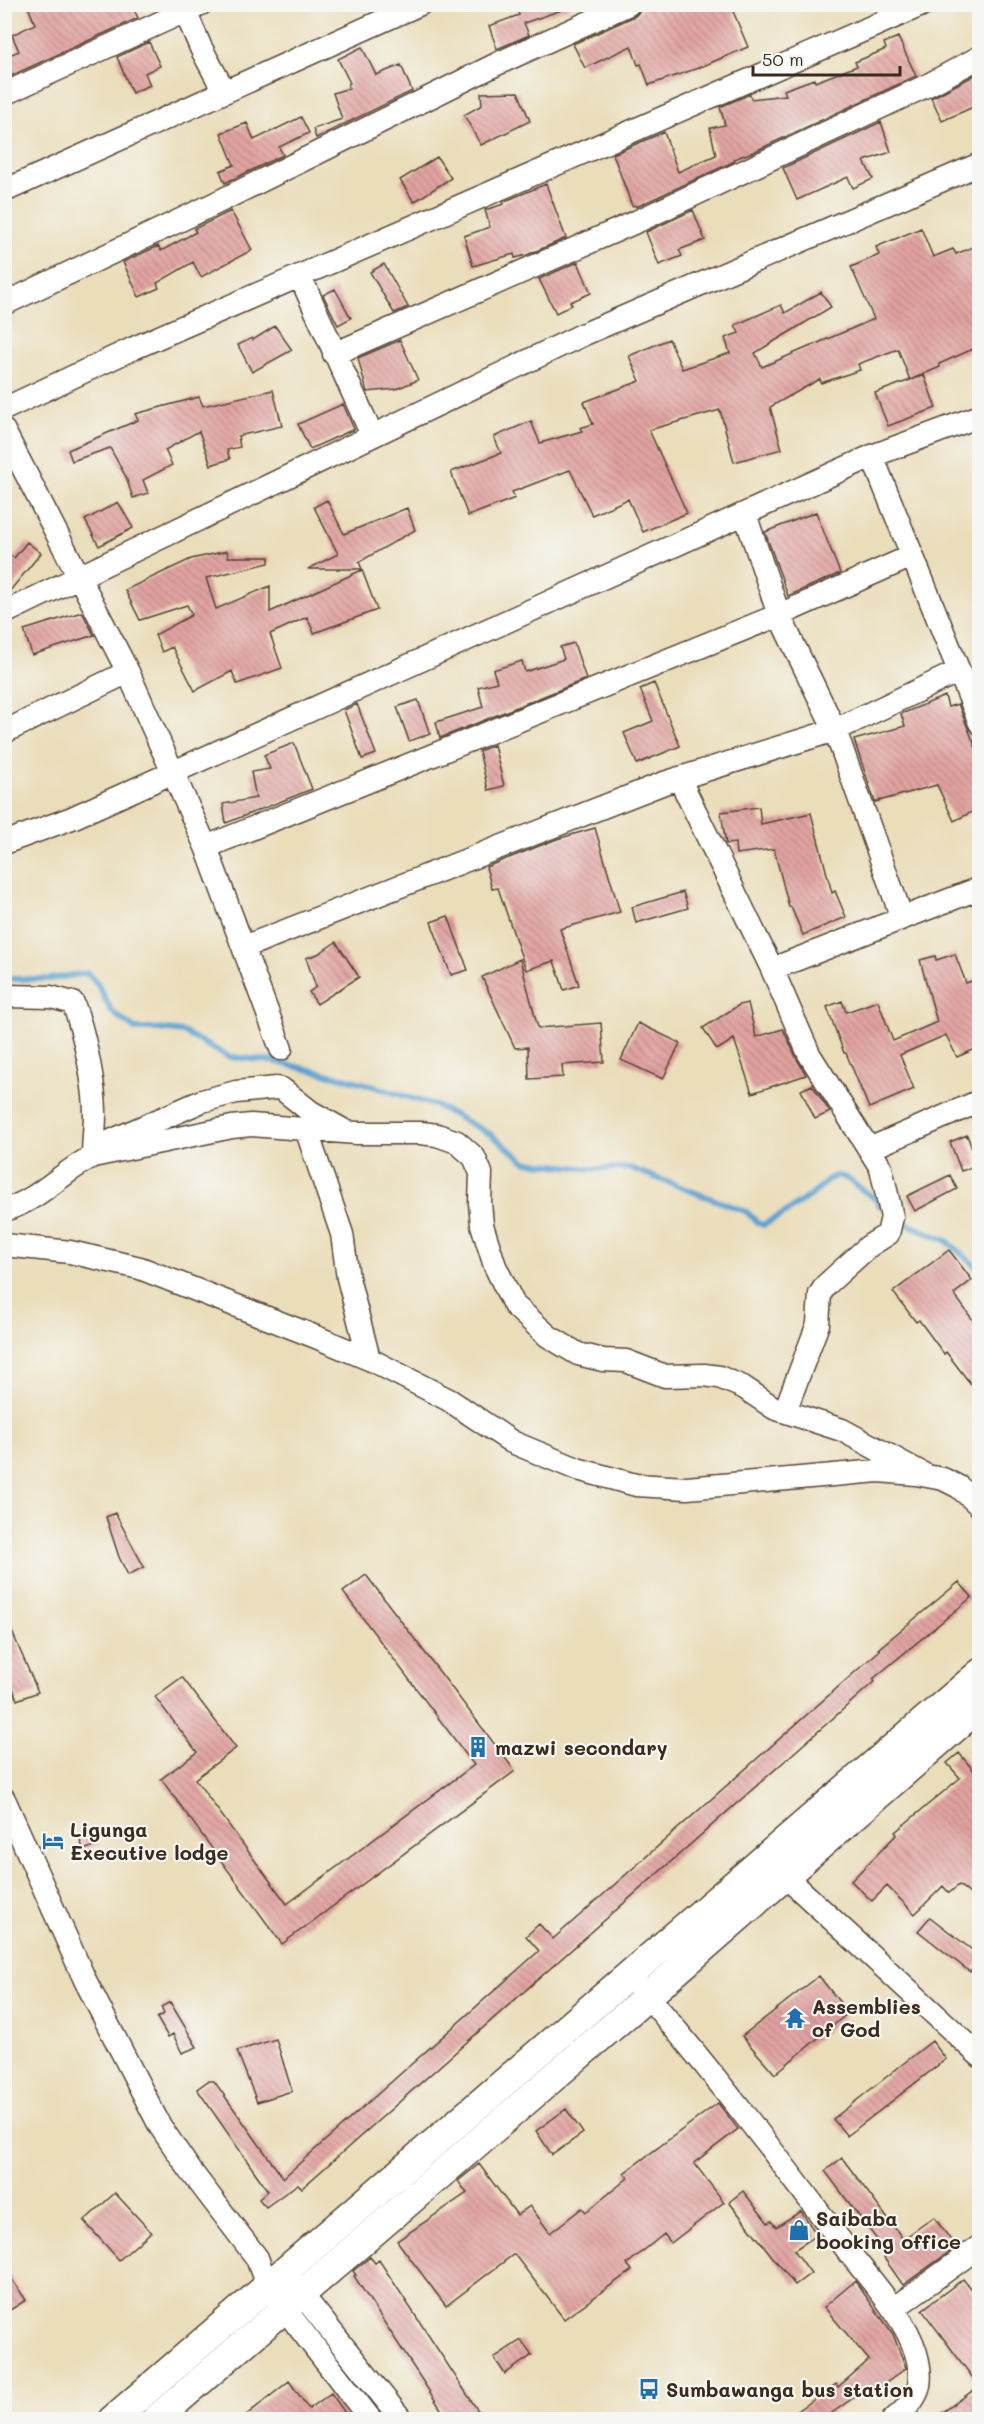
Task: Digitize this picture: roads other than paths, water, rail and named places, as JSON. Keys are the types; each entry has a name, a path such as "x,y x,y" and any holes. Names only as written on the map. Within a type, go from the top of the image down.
{"main road":[{"path":"112,2420 980,1673"},
{"path":"155,2420 648,1996 980,1706"}],"street":[{"path":"4,191 420,4"},
{"path":"4,304 488,69 629,4"},
{"path":"4,409 134,348 924,4"},
{"path":"4,94 189,7 201,48 224,91"},
{"path":"334,354 638,222 930,84 980,57"},
{"path":"4,613 582,334 980,164"},
{"path":"300,276 372,435"},
{"path":"4,843 72,818 171,771 872,456 980,416"},
{"path":"4,431 128,672 206,847 282,1049"},
{"path":"872,456 980,723"},
{"path":"745,514 779,615 835,730 902,918"},
{"path":"206,847 779,615 912,556"},
{"path":"244,947 679,778 835,730 959,671"},
{"path":"4,732 128,672"},
{"path":"679,778 772,969 809,1054 881,1168 889,1198 892,1217 888,1234 869,1246 826,1285 820,1294 818,1324 785,1411"},
{"path":"772,969 980,888"},
{"path":"7,996 51,997 73,1004 85,1049 95,1112 93,1152"},
{"path":"4,1210 18,1206 34,1197 93,1152 202,1101 236,1092 282,1089 311,1112 347,1132"},
{"path":"869,1149 980,1101"},
{"path":"93,1152 251,1125 347,1132 438,1135 457,1142 474,1157 481,1173 482,1225 495,1266 514,1305 548,1336 578,1354 603,1360 626,1361 665,1376 718,1377 743,1387 774,1408 842,1430 925,1476"},
{"path":"306,1129 342,1234 348,1278 369,1359"},
{"path":"4,1245 70,1252 140,1268 369,1359 449,1400 512,1442 577,1469 636,1485 687,1488 878,1471 943,1479 960,1487 980,1506"},
{"path":"4,1799 85,1980 160,2126 190,2170 257,2258 402,2420"},
{"path":"785,1876 980,2056"},
{"path":"629,1974 816,2206 893,2309 916,2351 921,2382 917,2396 908,2408 893,2420"},
{"path":"893,2309 980,2246"},
{"path":"293,2300 371,2420"}],"waterway":[{"path":"4,979 49,979 87,973 98,985 112,1012 135,1029 183,1032 229,1057 273,1061 356,1081 437,1106 490,1134 526,1162 591,1169 630,1168 747,1212 763,1225 785,1213 818,1190 827,1180 836,1176 846,1178 877,1200 880,1206"},
{"path":"896,1219 947,1241 980,1270"}],"place":[{"name":"mazwi secondary","path":"478,1747"},
{"name":"Ligunga Executive lodge","path":"53,1841"},
{"name":"Assemblies of God","path":"795,2018"},
{"name":"Saibaba booking office","path":"799,2230"},
{"name":"Sumbawanga bus station","path":"649,2389"}]}
